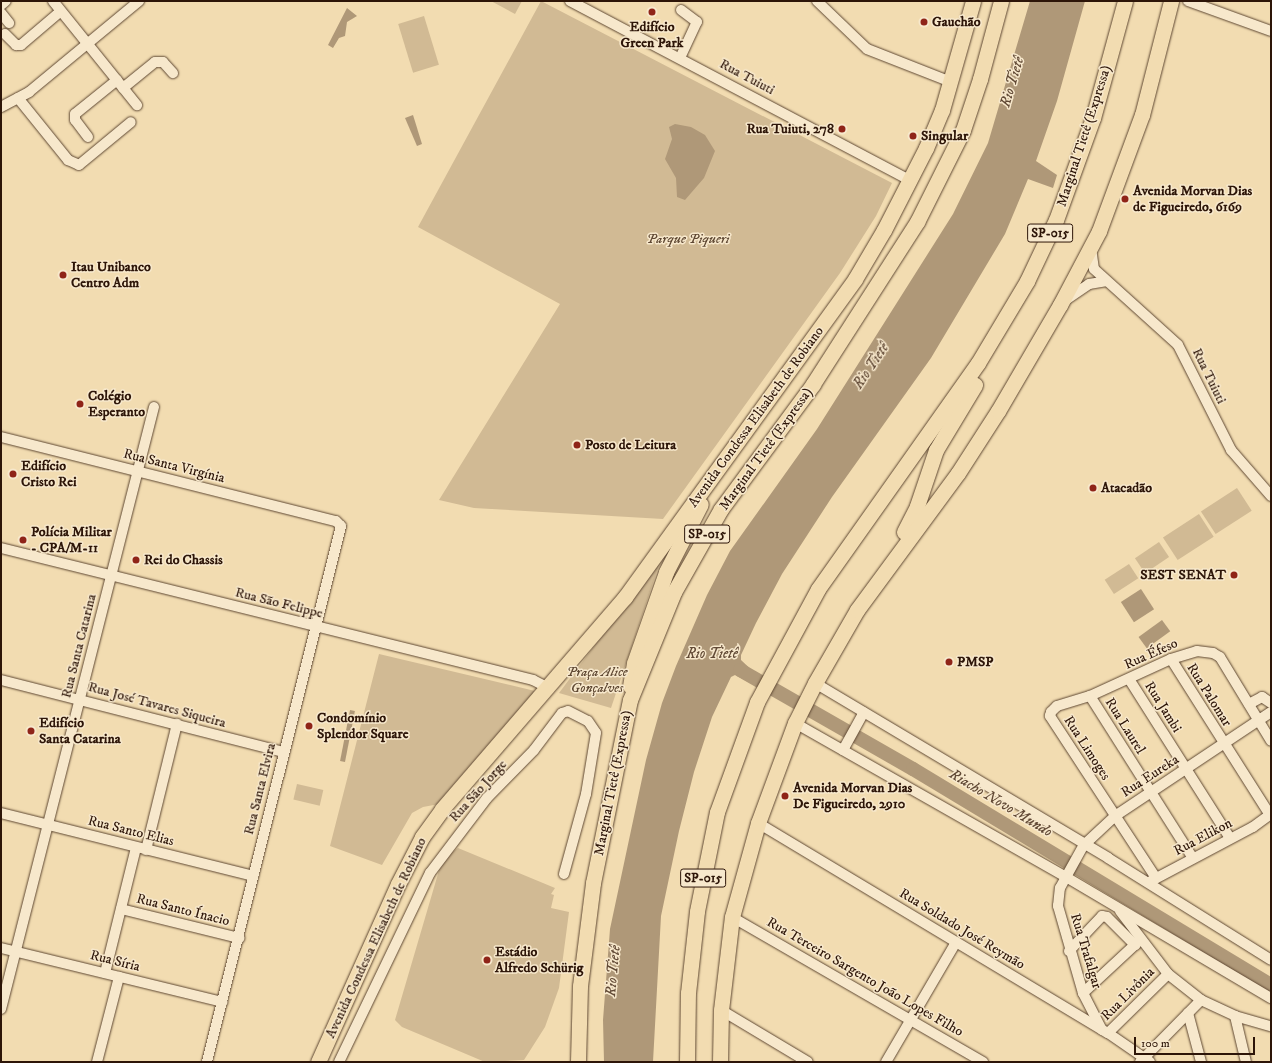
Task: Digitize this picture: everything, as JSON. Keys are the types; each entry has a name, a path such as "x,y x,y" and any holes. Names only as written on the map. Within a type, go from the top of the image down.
{"highway":[{"name":"Avenida Condessa Elisabeth de Robiano","path":"318,1062 422,837 442,809 549,688 625,597 855,279 910,180 939,116 973,1"},
{"name":"Marginal Tietê (Expressa)","path":"578,1062 580,986 594,883 630,700 674,592 721,509 813,384 917,222 963,130 980,79 1001,1"},
{"name":"Marginal Tietê (Expressa)","path":"687,1062 688,993 697,911 717,812 757,702 818,589 978,363 1027,281 1056,220 1093,118 1125,1"},
{"path":"720,1062 719,1041 721,1010 732,917 758,823 797,719 812,689 857,610 883,571 958,473 998,411 1060,305 1091,246 1103,222 1142,115 1171,1"},
{"path":"883,571 884,563 917,506 936,450 974,387 978,363"},
{"path":"630,700 634,663 666,572 708,492 746,437 748,428"},
{"path":"713,1062 714,1048 719,1041"}],"street":[{"path":"1,5 6,1"},
{"path":"53,1 137,105"},
{"path":"1,107 18,98 139,1"},
{"name":"Rua Tuiuti","path":"570,1 910,180"},
{"path":"817,1 867,49 950,82"},
{"path":"1188,1 1271,31"},
{"path":"680,58 697,22 681,10"},
{"path":"5,34 16,45 21,45 61,11"},
{"path":"1,13 9,23"},
{"path":"124,88 155,62 163,62 172,73"},
{"path":"88,137 75,120 76,114 117,80"},
{"path":"18,98 68,160 79,166 131,122"},
{"name":"Rua Tuiuti","path":"1091,246 1092,264 1107,281 1178,345 1232,450 1271,496"},
{"path":"1060,305 1089,284 1107,281"},
{"name":"Rua Santa Catarina","path":"1,1009 154,407"},
{"name":"Rua Santa Virgínia","path":"1,437 340,524"},
{"name":"Rua Santa Elvira","path":"207,1062 254,876 283,752 341,530 340,524"},
{"name":"Rua São Felippe","path":"1,548 533,680 549,688"},
{"name":"Rua Éfeso","path":"1050,716 1057,706 1090,696 1171,659 1197,651 1218,655 1249,704 1266,717"},
{"name":"Rua Palomar","path":"1171,659 1224,745 1270,814"},
{"name":"Rua Jambi","path":"1129,679 1185,770 1230,838"},
{"name":"Rua José Tavares Siqueira","path":"1,680 81,699 283,752"},
{"path":"812,689 864,712 1084,845 1152,880 1271,960"},
{"name":"Rua Laurel","path":"1090,696 1193,858"},
{"path":"1249,704 1262,697 1271,703"},
{"name":"Rua São Jorge","path":"339,1062 430,873 442,854 487,798 534,750 562,713 568,711 588,721 596,733 586,794 564,874"},
{"path":"843,750 864,712"},
{"name":"Rua Limoges","path":"1050,716 1115,816 1152,880"},
{"path":"1266,717 1271,741"},
{"name":"Rua Eureka","path":"1068,874 1084,845 1115,816 1266,717"},
{"path":"797,719 843,750 1068,874 1118,907 1271,998"},
{"path":"106,974 121,909 141,849 177,724"},
{"name":"Rua Santo Elias","path":"1,813 254,876"},
{"name":"Rua Elikon","path":"1152,880 1230,838 1270,814"},
{"name":"Rua Soldado José Reymão","path":"758,823 1105,1032 1145,1061"},
{"name":"Rua Trafalgar","path":"1068,874 1060,888 1058,906 1069,951 1083,993 1105,1032"},
{"path":"1118,907 1138,943"},
{"name":"Rua Santo Ínacio","path":"121,909 238,938"},
{"path":"1069,951 1102,916 1107,917 1138,943 1168,974 1201,1000 1235,1016 1271,1026"},
{"name":"Rua Terceiro Sargento João Lopes Filho","path":"732,917 983,1062"},
{"path":"886,1062 912,1020 956,942"},
{"path":"1083,993 1138,943"},
{"name":"Rua Síria","path":"1,948 222,1002"},
{"name":"Rua Livônia","path":"1105,1032 1168,974"},
{"path":"97,1062 119,977"},
{"path":"1145,1061 1201,1000"},
{"path":"721,1010 808,1062"},
{"path":"1188,1013 1201,1062"},
{"path":"1235,1016 1246,1062"}],"green space":[{"path":"491,1 522,1 515,14"},
{"name":"Parque Piqueri","path":"541,1 892,183 876,216 840,273 663,519 474,508 439,500 560,304 418,227"},
{"path":"424,16 439,65 413,73 398,24"},
{"path":"1237,488 1252,511 1216,534 1201,511"},
{"path":"1199,514 1214,537 1178,560 1163,537"},
{"path":"1159,542 1169,557 1145,573 1135,558"},
{"name":"Praça Alice Gonçalves","path":"662,556 611,708 559,693"},
{"path":"1129,564 1138,578 1114,594 1105,580"},
{"path":"379,654 535,691 439,804 423,807 412,813 382,865 330,846"},
{"path":"297,784 323,790 320,806 293,800"},
{"name":"Estádio Alfredo Schürig","path":"458,848 555,888 551,894 554,895 551,908 569,912 559,988 545,1027 524,1060 485,1062 402,1027 395,1020 440,867 447,856"}],"water":[{"name":"Rio Tietê","path":"1030,1 1085,1 1057,101 1036,161 1057,175 1053,188 1028,179 1005,234 931,358 832,497 782,574 756,623 741,655 741,660 758,676 754,685 735,675 731,677 712,717 694,772 679,831 661,916 653,1062 604,1062 603,1020 610,929 646,760 662,703 676,666 707,595 730,551 817,429 953,214 988,143"},
{"path":"347,8 357,16 347,22 345,36 339,38 333,48 328,45"},
{"path":"413,115 422,144 417,146 405,118"},
{"path":"675,124 691,127 705,135 715,151 704,178 685,200 677,197 676,178 665,159 672,139 669,127"},
{"path":"1141,589 1154,609 1134,622 1121,602"},
{"path":"1162,620 1170,631 1147,648 1139,637"},
{"path":"350,710 355,711 345,762 340,761"}],"waterway":[{"name":"Riacho Novo Mundo","path":"740,670 913,769 1271,985"}],"place":[{"name":"Edifício Green Park","path":"652,12"},
{"name":"Gauchão","path":"924,22"},
{"name":"Rua Tuiuti, 278","path":"842,129"},
{"name":"Singular","path":"913,136"},
{"name":"Avenida Morvan Dias de Figueiredo, 6169","path":"1125,199"},
{"name":"Itau Unibanco Centro Adm","path":"63,275"},
{"name":"Colégio Esperanto","path":"80,404"},
{"name":"Posto de Leitura","path":"577,445"},
{"name":"Edifício Cristo Rei","path":"13,474"},
{"name":"Atacadão","path":"1093,488"},
{"name":"Polícia Militar - CPA/M-11","path":"23,540"},
{"name":"Rei do Chassis","path":"136,560"},
{"name":"SEST SENAT","path":"1234,575"},
{"name":"PMSP","path":"949,662"},
{"name":"Condomínio Splendor Square","path":"309,726"},
{"name":"Edifício Santa Catarina","path":"31,731"},
{"name":"Avenida Morvan Dias De Figueiredo, 2910","path":"785,796"},
{"name":"Estádio Alfredo Schürig","path":"487,960"}]}
